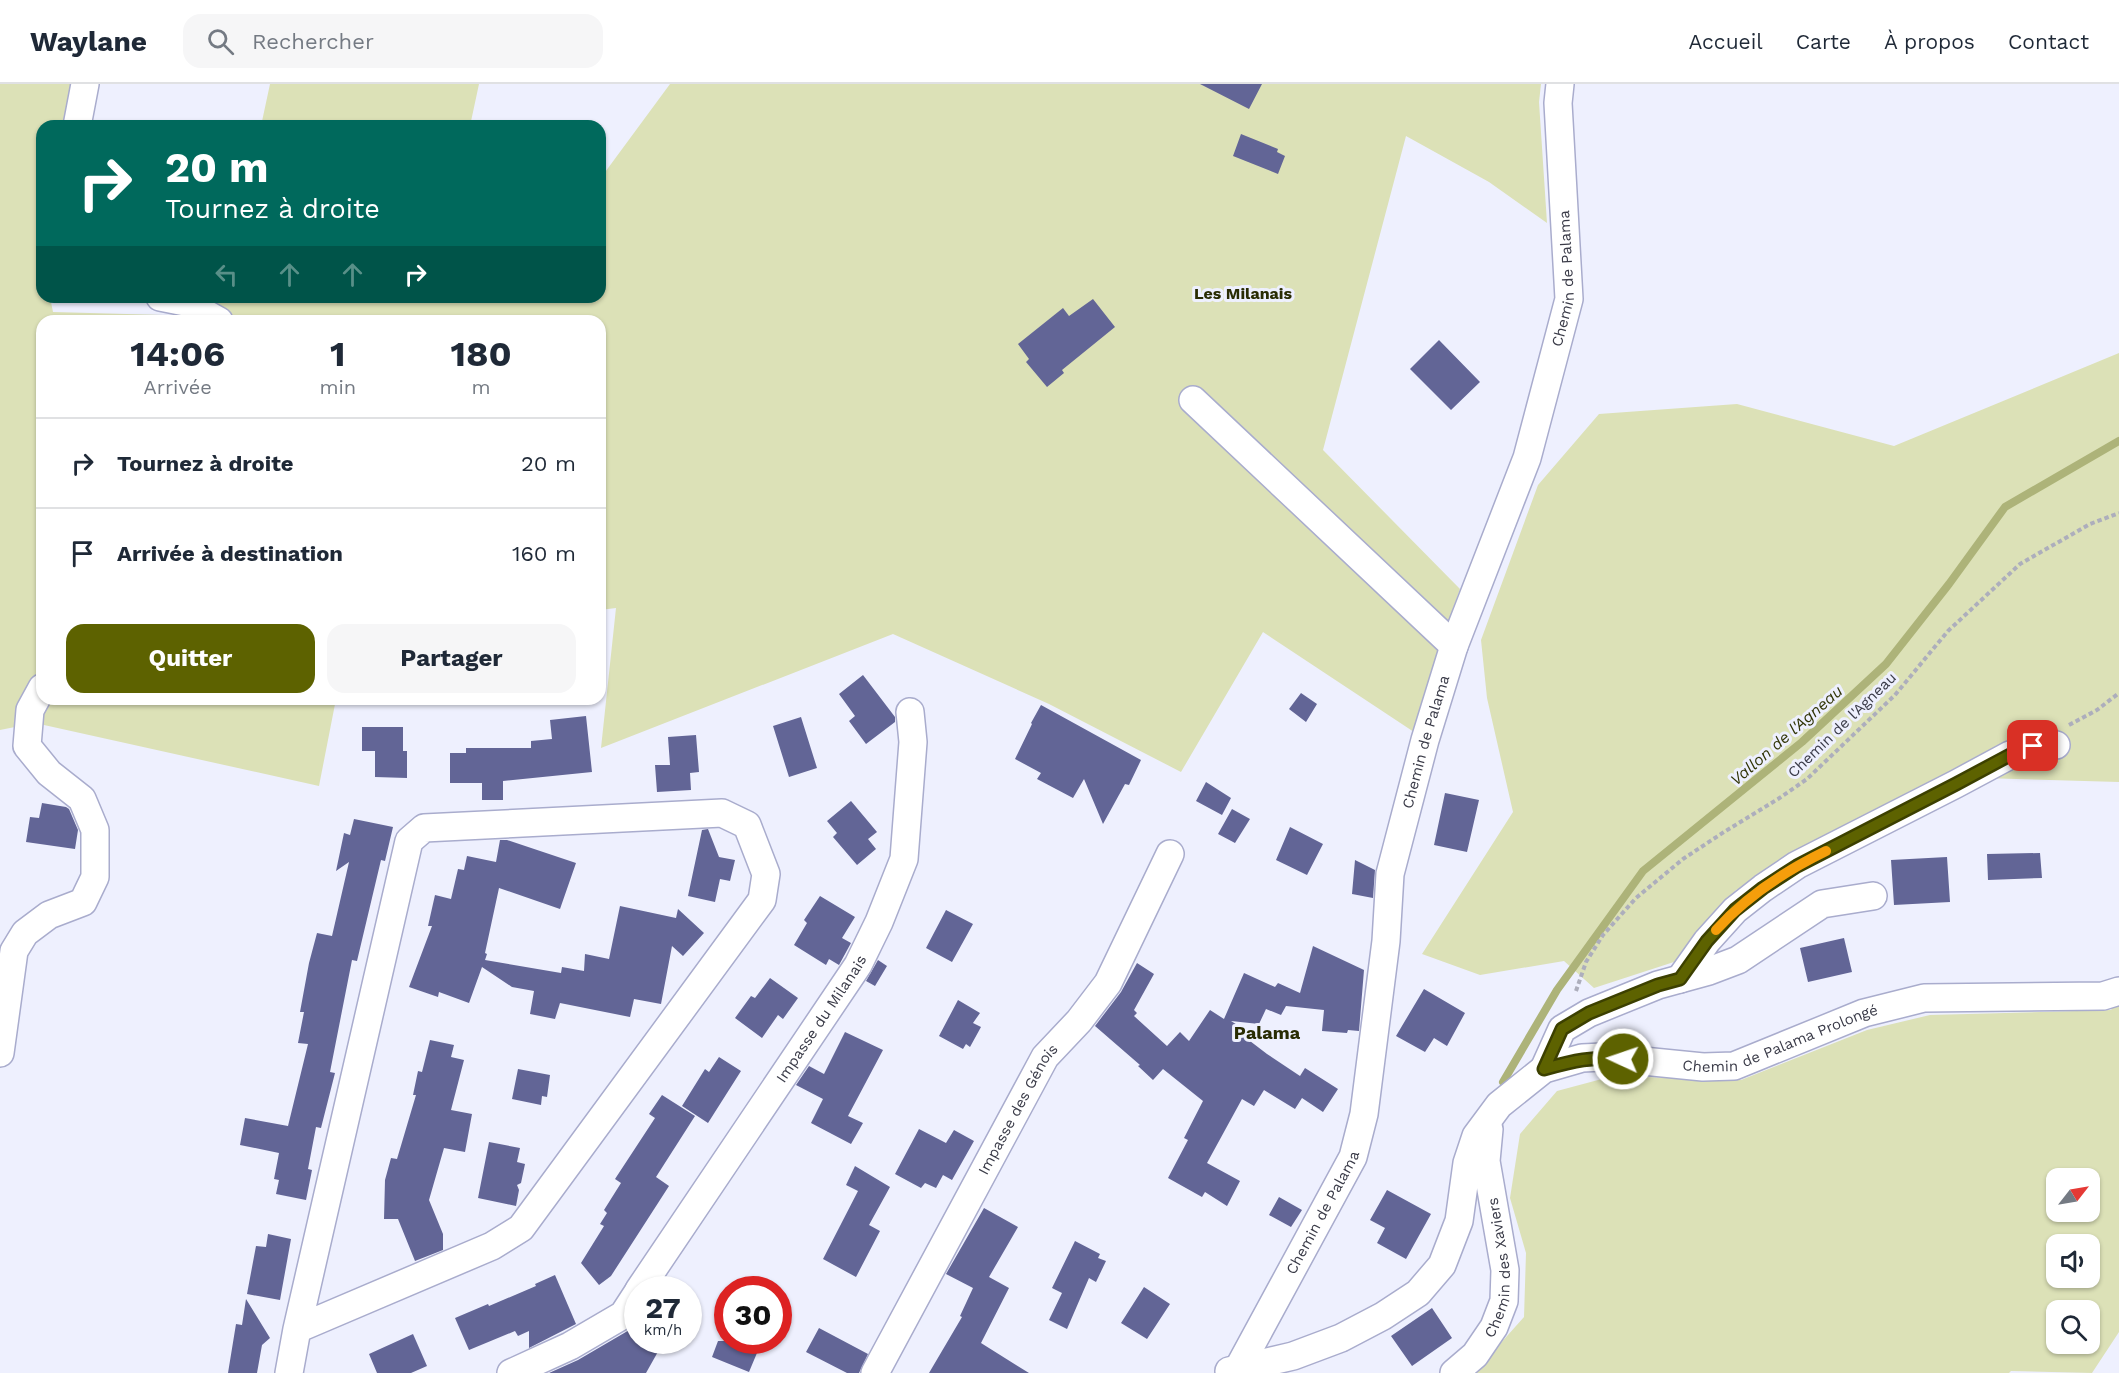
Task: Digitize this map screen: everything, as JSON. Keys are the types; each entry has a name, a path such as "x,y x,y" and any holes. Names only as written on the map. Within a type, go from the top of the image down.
{"street":[{"path":"77,120 85,84"},
{"name":"Chemin de Palama","path":"1230,1371 1353,1157 1364,1114 1386,941 1390,874 1425,740 1454,646 1527,458 1569,299 1558,103 1560,84"},
{"path":"187,303 208,315"},
{"path":"1193,400 1454,646"},
{"path":"0,1053 14,951 24,933 49,915 83,902 95,877 95,830 82,799 49,773 27,746 30,710 36,699"},
{"name":"Impasse du Milanais","path":"648,1276 858,965 879,922 904,859 914,742 910,712"},
{"path":"1680,979 1707,941 1735,910 1771,882 1797,866 2010,755 2045,745"},
{"path":"289,1373 297,1329 409,841 424,828 722,813 747,825 766,874 762,900 521,1228 492,1246 297,1329"},
{"name":"Impasse des Génois","path":"874,1373 1045,1057 1079,1021 1108,983 1170,854"},
{"path":"1544,1069 1562,1029 1589,1013 1658,985 1709,971 1738,960 1822,904 1873,896"},
{"name":"Chemin de Palama Prolongé","path":"1230,1371 1293,1356 1341,1338 1383,1316 1418,1293 1442,1265 1459,1221 1467,1163 1476,1136 1491,1113 1544,1069 1582,1058 1603,1057 1703,1067 1734,1066 1864,1013 1924,998 2103,996 2119,991"},
{"name":"Chemin des Xaviers","path":"1454,1373 1475,1355 1494,1327 1504,1301 1505,1270 1485,1161 1491,1113"},
{"name":"Impasse du Milanais","path":"511,1373 570,1346 624,1313"}],"path":[{"name":"Chemin de l'Agneau","path":"1562,1029 1586,962 1603,935 1636,898 1683,859 1807,779 1895,694 1948,631 2020,564 2090,524 2119,513"},
{"path":"2045,745 2119,693"}],"green space":[{"path":"0,84 72,84 63,120 36,120 36,303 51,303 53,312 163,315 36,315 36,705 335,705 319,786 35,723 0,730"},
{"path":"270,84 479,84 471,120 262,120"},
{"path":"670,84 1541,84 1539,102 1547,223 1489,182 1406,136 1323,450 1460,589 1446,628 1417,734 1263,632 1181,772 1049,704 893,634 601,748 616,608 606,609 606,315 201,315 210,303 606,303 606,171"},
{"path":"2119,353 2119,782 1981,778 1736,890 1677,961 1594,988 1564,961 1480,975 1422,954 1513,812 1487,698 1481,640 1538,485 1599,414 1737,404 1894,446"},
{"path":"2119,996 2119,1332 2092,1373 2011,1371 2009,1373 1474,1373 1524,1317 1526,1253 1510,1198 1520,1134 1557,1091 1613,1076 1741,1080 1867,1030 1930,1015 2111,1010"}],"building":[{"path":"1200,84 1262,84 1249,109"},
{"path":"1241,134 1278,149 1277,152 1285,156 1278,174 1233,156"},
{"path":"1093,299 1115,327 1062,370 1064,373 1047,387 1026,362 1029,359 1018,344 1063,308 1069,316"},
{"path":"1439,340 1480,382 1451,410 1410,369"},
{"path":"863,675 895,717 895,722 866,744 849,721 855,716 839,694"},
{"path":"1301,693 1317,704 1306,722 1289,709"},
{"path":"1041,705 1141,760 1129,785 1125,784 1103,824 1084,779 1073,798 1037,779 1041,773 1015,759"},
{"path":"586,716 592,772 503,781 503,800 482,800 482,783 450,783 450,753 466,753 466,748 531,748 531,741 552,739 550,720"},
{"path":"801,717 817,768 789,777 773,726"},
{"path":"362,727 403,727 403,751 407,751 407,778 375,777 375,751 362,751"},
{"path":"696,735 699,772 690,773 691,790 657,792 655,765 670,765 668,737"},
{"path":"1206,782 1231,798 1222,815 1196,801"},
{"path":"1445,793 1479,800 1467,852 1434,845"},
{"path":"851,801 877,832 868,839 876,849 857,865 833,837 837,833 827,821"},
{"path":"42,803 69,809 78,830 75,849 26,842 30,817 39,818"},
{"path":"1232,809 1250,819 1235,843 1218,834"},
{"path":"354,819 393,827 385,861 381,860 357,961 352,960 330,1072 335,1073 321,1128 316,1127 308,1169 312,1170 306,1200 276,1194 279,1180 274,1179 279,1153 240,1145 245,1118 288,1126 308,1044 298,1043 304,1012 300,1012 309,963 317,933 332,936 349,862 336,871 344,833 350,835"},
{"path":"1290,827 1323,844 1307,875 1276,860"},
{"path":"708,829 719,857 735,860 730,881 720,879 715,902 688,896 702,830"},
{"path":"500,840 507,840 576,863 560,909 499,888 485,960 561,973 562,967 584,971 585,954 609,959 620,906 676,918 678,909 704,933 683,956 672,946 661,1004 634,999 630,1017 560,1003 555,1019 530,1014 534,991 512,987 482,967 469,1003 439,992 438,997 409,987 432,926 428,926 435,895 451,899 458,869 464,870 467,856 496,862"},
{"path":"2040,853 2042,878 1988,880 1987,854"},
{"path":"1947,857 1950,902 1894,905 1891,860"},
{"path":"1355,860 1375,870 1373,898 1352,894"},
{"path":"820,896 855,917 842,938 851,943 839,965 829,959 826,965 794,945 807,923 804,920"},
{"path":"946,910 973,924 952,962 926,948"},
{"path":"1844,938 1852,972 1808,982 1800,948"},
{"path":"1313,946 1364,970 1359,1031 1348,1030 1347,1033 1322,1031 1324,1010 1286,1006 1281,1015 1266,1009 1259,1024 1231,1021 1253,1035 1250,1041 1300,1076 1305,1068 1338,1089 1323,1112 1302,1098 1295,1109 1264,1090 1254,1106 1242,1099 1207,1163 1240,1181 1227,1206 1205,1192 1202,1197 1168,1178 1188,1140 1184,1138 1203,1101 1163,1069 1153,1080 1138,1066 1140,1065 1095,1026 1121,992 1137,963 1154,974 1134,1010 1137,1013 1134,1016 1167,1046 1180,1032 1189,1041 1210,1010 1224,1019 1244,973 1275,987 1278,983 1300,993"},
{"path":"878,960 887,966 875,986 866,981"},
{"path":"770,978 798,998 783,1019 778,1015 762,1038 735,1018 751,996 755,998"},
{"path":"1424,989 1465,1013 1447,1046 1434,1038 1425,1052 1396,1036"},
{"path":"958,1000 980,1013 973,1023 981,1027 970,1047 966,1044 963,1049 939,1036"},
{"path":"845,1032 883,1050 848,1116 863,1123 851,1144 811,1123 823,1099 796,1085 809,1066 824,1074"},
{"path":"430,1040 454,1045 451,1057 464,1060 451,1110 472,1114 465,1152 444,1148 429,1200 443,1234 443,1250 415,1261 398,1219 384,1219 385,1180 391,1158 397,1159 416,1095 413,1095 418,1071 422,1072"},
{"path":"719,1057 741,1071 708,1123 682,1106 705,1069 709,1072"},
{"path":"518,1069 550,1075 547,1097 542,1096 541,1105 512,1099"},
{"path":"662,1095 695,1116 656,1177 669,1186 611,1276 599,1285 581,1263 604,1226 600,1224 607,1213 604,1210 621,1183 615,1179 655,1118 649,1114"},
{"path":"919,1129 946,1143 954,1130 974,1141 952,1180 943,1175 936,1188 925,1183 921,1188 895,1174"},
{"path":"489,1142 520,1148 517,1162 525,1164 521,1183 517,1185 519,1190 516,1206 478,1198"},
{"path":"855,1166 890,1187 869,1225 880,1231 856,1277 823,1259 858,1191 846,1185"},
{"path":"1387,1190 1431,1214 1406,1259 1377,1243 1385,1228 1370,1220"},
{"path":"1279,1197 1302,1210 1291,1227 1269,1215"},
{"path":"984,1208 1018,1227 989,1277 1009,1288 981,1343 1029,1373 929,1373 962,1317 960,1316 973,1288 946,1274"},
{"path":"268,1234 291,1239 280,1300 247,1294 256,1246 266,1247"},
{"path":"1075,1241 1100,1254 1098,1258 1106,1261 1096,1282 1089,1278 1067,1329 1049,1320 1062,1293 1052,1288"},
{"path":"555,1275 576,1324 529,1348 529,1331 518,1336 515,1331 469,1350 455,1318 536,1286 535,1284"},
{"path":"1144,1287 1170,1304 1147,1339 1121,1323"},
{"path":"246,1299 270,1338 262,1345 257,1373 228,1373 236,1324 242,1325"},
{"path":"1432,1308 1452,1338 1412,1366 1391,1336"},
{"path":"819,1328 868,1354 859,1373 847,1373 806,1352"},
{"path":"624,1333 624,1354 657,1354 646,1373 549,1373 578,1360"},
{"path":"413,1334 427,1366 411,1373 377,1373 369,1354"},
{"path":"714,1352 714,1354 757,1354 749,1372 712,1357"}],"waterway":[{"name":"Vallon de l'Agneau","path":"1503,1082 1557,990 1643,871 1802,742 1886,664 1949,584 2005,507 2119,441"}],"slow traffic":[{"path":"1716,930 1735,910 1763,888 1826,851"}],"district":[{"name":"Les Milanais","path":"1243,293"},
{"name":"Palama","path":"1267,1033"}],"route":[{"path":"1623,1059 1582,1058 1544,1069 1562,1029 1589,1013 1658,985 1680,979 1707,941 1735,910 1763,888 1797,866 2010,755 2033,746"}]}
